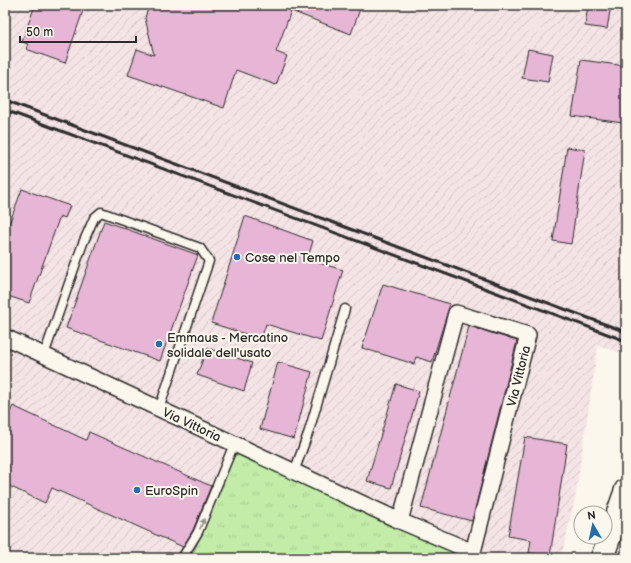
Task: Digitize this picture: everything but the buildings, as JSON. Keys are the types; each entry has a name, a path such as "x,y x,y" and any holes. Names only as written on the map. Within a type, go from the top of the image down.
{"main road":[{"path":"602,558 626,490"}],"street":[{"name":"Via Vittoria","path":"5,337 400,521 473,552 528,335 456,313 400,521"}],"lane":[{"path":"44,355 83,243 94,218 101,212 200,248 209,260 159,409"},
{"path":"294,472 345,309"},
{"path":"182,558 198,532 234,444"}],"shaded area":[{"path":"5,5 626,5 626,355 598,345 575,499 561,558 465,558 237,445 191,558 5,558"}],"green space":[{"path":"237,445 465,558 191,558 220,490 216,480"}],"railway":[{"path":"5,100 626,332"},
{"path":"5,110 626,341"}],"place":[{"name":"Cose nel Tempo","path":"237,257"},
{"name":"Emmaus - Mercatino solidale dell'usato","path":"159,344"},
{"name":"EuroSpin","path":"137,490"}]}
